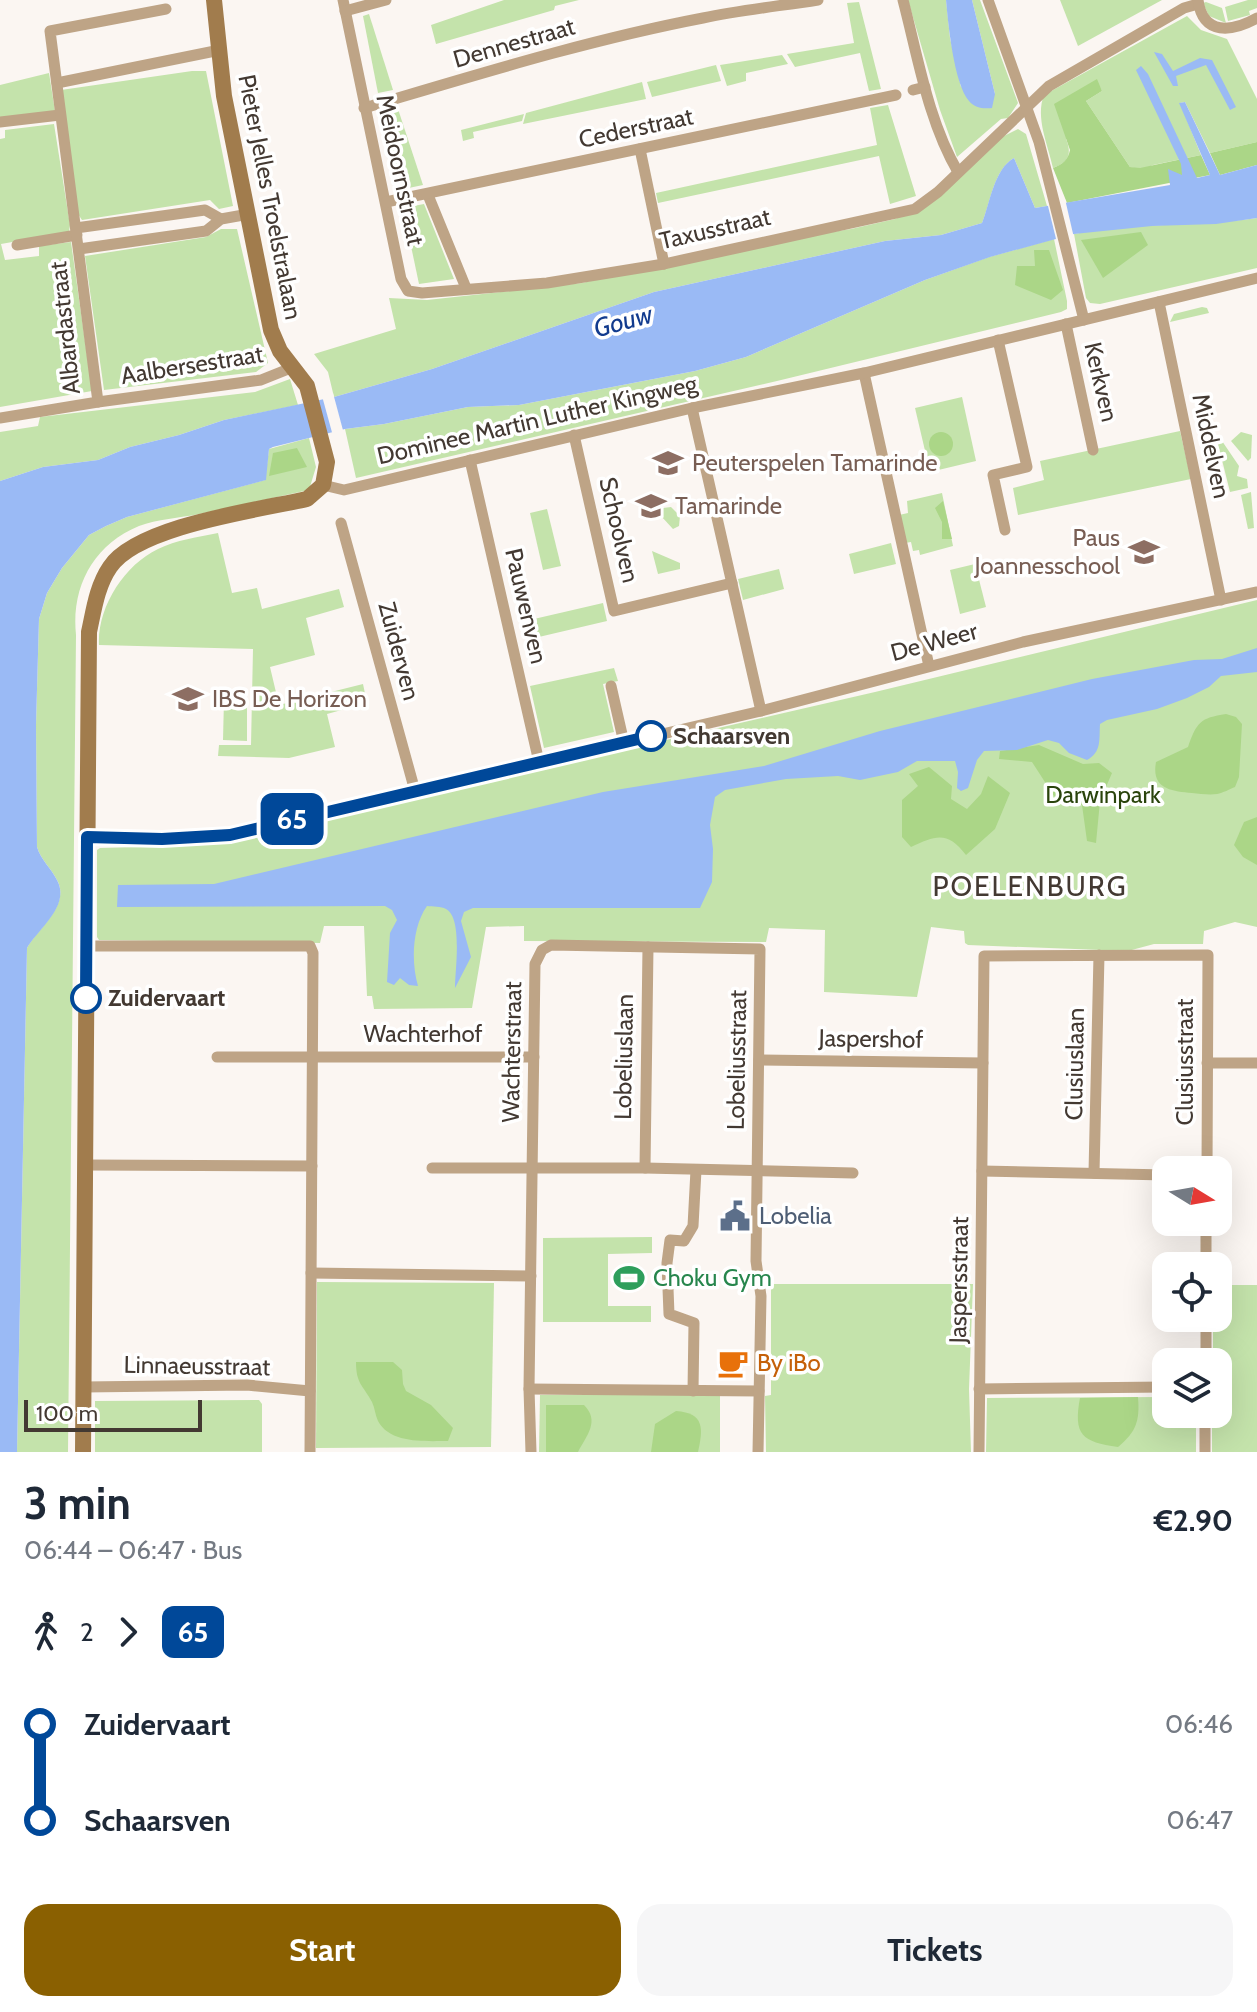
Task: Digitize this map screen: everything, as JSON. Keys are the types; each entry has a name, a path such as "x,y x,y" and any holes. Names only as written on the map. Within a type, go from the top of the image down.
{"street":[{"name":"Pieter Jelles Troelstralaan","path":"214,0 224,96 273,336 291,368 307,386 327,468 323,485"},
{"path":"344,6 386,0"},
{"name":"Dennestraat","path":"364,108 511,64 632,33 705,17 818,0"},
{"path":"903,0 919,88 946,153 958,172"},
{"path":"991,1 1051,182 1084,320"},
{"path":"1198,2 1204,18 1212,26 1224,29 1245,25 1257,18"},
{"name":"Taxusstraat","path":"466,288 547,283 664,264 915,209 1049,86 1198,2"},
{"name":"Meidoornstraat","path":"344,6 401,279 408,291 422,293 466,288"},
{"name":"Albardastraat","path":"17,245 76,231 50,31 166,9"},
{"path":"57,83 220,50"},
{"name":"Cederstraat","path":"386,202 896,95"},
{"path":"0,122 60,115"},
{"path":"640,149 664,264"},
{"path":"428,195 466,288"},
{"path":"221,219 205,210 76,231 79,249 206,231 221,219 249,214"},
{"name":"Albardastraat","path":"0,418 98,402 79,249"},
{"name":"Dominee Martin Luther Kingweg","path":"87,837 89,632 97,593 110,566 126,550 159,533 307,499 323,485 344,490 692,408 864,373 1257,278"},
{"name":"Middelven","path":"1159,302 1221,600"},
{"name":"Kerkven","path":"1066,324 1093,450"},
{"path":"998,340 1027,467 993,475 1005,530"},
{"name":"Aalbersestraat","path":"98,402 261,380 291,368"},
{"path":"864,373 929,666"},
{"path":"692,408 761,711"},
{"name":"Schoolven","path":"574,435 614,611 732,583"},
{"name":"Pauwenven","path":"470,460 539,762"},
{"name":"Zuiderven","path":"341,523 415,791"},
{"name":"De Weer","path":"87,837 162,839 230,835 761,711 1023,642 1257,592"},
{"path":"611,686 624,743"},
{"path":"83,1452 87,837"},
{"name":"Wachterstraat","path":"531,1452 529,1389 535,964 542,950 551,945 648,947"},
{"path":"87,946 310,946 313,953 310,1452"},
{"name":"Lobeliusstraat","path":"648,947 760,949 756,1261 761,1296 758,1452"},
{"name":"Lobeliuslaan","path":"645,1168 648,947"},
{"name":"Clusiusstraat","path":"1099,955 1208,955 1207,1156"},
{"name":"Jaspersstraat","path":"979,1452 984,956 1099,955"},
{"name":"Clusiuslaan","path":"1094,1173 1099,955"},
{"path":"217,1057 312,1055"},
{"name":"Wachterhof","path":"312,1055 534,1057"},
{"name":"Jaspershof","path":"759,1060 983,1063"},
{"path":"1207,1063 1257,1063"},
{"path":"85,1165 312,1166"},
{"path":"432,1168 645,1168 853,1173"},
{"path":"693,1391 694,1323 669,1314 667,1263 670,1240 684,1241 693,1226 696,1170"},
{"path":"982,1171 1152,1175"},
{"path":"311,1273 531,1276"},
{"name":"Linnaeusstraat","path":"84,1387 247,1385 310,1391"},
{"path":"979,1389 1152,1387"},
{"path":"529,1389 759,1391"},
{"path":"1205,1428 1205,1452"}],"green space":[{"path":"504,0 579,0 436,44 431,25"},
{"path":"908,0 946,0 950,38 961,87 995,94 972,0 980,0 1018,103 1008,118 1001,119 957,157 940,110"},
{"path":"1060,0 1162,0 1078,46"},
{"path":"1257,0 1257,8 1249,11 1250,15 1228,21 1225,7"},
{"path":"859,2 881,89 869,91 860,53 795,67 787,54 854,43 847,3"},
{"path":"1203,3 1222,8 1226,23 1209,16"},
{"path":"369,14 393,90 378,93 363,16"},
{"path":"1187,16 1201,30 1227,39 1257,99 1257,142 1210,153 1185,102 1180,103 1201,155 1142,170 1130,167 1086,101 1102,91 1096,80 1066,139 1068,157 1053,168 1042,122 1044,95"},
{"path":"782,55 788,64 746,73 746,81 727,86 720,65"},
{"path":"716,65 721,81 652,97 647,82"},
{"path":"206,71 233,206 219,209 210,200 82,220 78,214 61,90"},
{"path":"49,73 55,111 0,119 0,85"},
{"path":"1097,79 1102,91 1086,101 1130,167 1140,168 1201,155 1210,175 1067,203 1053,168 1064,161 1070,150 1054,104"},
{"path":"642,82 646,99 523,124 526,113"},
{"path":"888,105 916,196 890,204 879,156 658,203 656,193 877,145 870,108"},
{"path":"397,106 423,185 399,190 382,112"},
{"path":"524,114 522,121 473,132 474,138 463,141 461,130"},
{"path":"54,124 69,232 1,244 5,260 39,256 39,246 71,242 92,391 0,407 0,139 5,138 5,130"},
{"path":"1018,129 1026,134 1047,206 1035,208 1014,158 997,178 982,223 941,235 885,241 654,292 432,369 334,397 328,372 314,354 396,329 389,298 427,300 582,283 737,247 895,219 934,201 1002,137"},
{"path":"1257,142 1257,165 1220,175 1210,153"},
{"path":"424,204 454,279 419,284 403,208"},
{"path":"1257,218 1257,268 1100,304 1090,303 1086,298 1074,234"},
{"path":"221,229 237,229 268,363 256,372 104,390 85,256 206,237"},
{"path":"1141,232 1148,245 1103,278 1081,240"},
{"path":"1054,239 1067,301 1067,309 1061,312 356,478 345,429 468,407 519,405 695,371 746,357 925,280 989,257"},
{"path":"1034,250 1049,250 1063,290 1051,300 1015,285 1017,266 1035,266"},
{"path":"1207,308 1209,313 1170,322 1174,314"},
{"path":"290,379 298,405 224,420 130,447 98,460 43,467 0,481 0,432 38,426 40,417 255,392"},
{"path":"962,397 976,461 930,472 915,408"},
{"path":"1180,431 1191,479 1018,515 1013,488 1044,480 1040,461"},
{"path":"941,432 949,436 953,444 949,452 941,456 933,452 929,444 933,436"},
{"path":"1241,432 1252,435 1251,458 1248,461 1231,441"},
{"path":"309,438 316,467 309,490 139,526 109,544 98,556 88,570 77,600 68,1452 17,1452 27,948 51,916 60,898 57,880 37,847 39,619 47,593 62,568 89,535 127,517 265,480 269,449"},
{"path":"1217,440 1222,441 1239,466 1237,476 1247,479 1248,488 1230,492"},
{"path":"297,448 307,467 269,476 273,453"},
{"path":"1251,492 1254,528 1248,529 1241,495"},
{"path":"942,493 953,546 920,555 919,550 913,551 911,542 905,543 899,515 908,513 907,501"},
{"path":"943,501 952,539 942,539 942,522 935,508"},
{"path":"671,507 680,516 679,526 673,529 661,516 663,508"},
{"path":"547,509 561,566 543,570 530,513"},
{"path":"218,533 232,593 257,588 262,609 339,589 344,607 306,618 315,655 270,667 279,705 363,684 367,703 327,714 335,747 289,758 218,756 219,745 251,745 253,649 99,645 108,603 134,566 165,546"},
{"path":"891,543 896,564 854,574 849,554"},
{"path":"652,551 680,563 680,569 658,574"},
{"path":"975,564 986,607 960,614 950,570"},
{"path":"779,569 784,589 743,600 738,579"},
{"name":"Darwinpark","path":"1257,600 1257,927 1235,922 1204,931 1203,944 1154,944 1128,951 968,945 964,931 931,927 917,997 824,992 825,930 769,928 766,942 524,941 524,926 486,927 472,1008 374,1009 372,996 367,996 364,926 324,926 320,943 99,940 97,937 97,850 100,848 182,846 256,837"},
{"path":"603,603 607,621 526,640 521,622"},
{"path":"614,668 618,681 603,684 614,732 544,748 530,686"},
{"path":"224,699 247,700 247,741 223,740"},
{"path":"1226,714 1236,717 1242,724 1239,777 1235,787 1205,794 1164,787 1157,778 1156,762 1188,747 1197,727 1205,720"},
{"path":"1039,745 1083,764 1099,763 1112,773 1100,801 1096,843 1087,841 1082,805 1054,796 1032,762 999,759 1000,751"},
{"path":"929,767 952,786 951,799 967,809 981,794 988,776 1010,793 995,829 966,855 947,839 935,838 911,847 902,837 902,800 918,786 909,774"},
{"path":"1257,817 1257,865 1243,857 1234,845 1244,822"},
{"path":"652,1237 652,1253 608,1254 608,1306 651,1306 651,1322 543,1322 543,1238"},
{"path":"317,1282 494,1283 491,1447 316,1448"},
{"path":"771,1284 973,1284 969,1389 971,1452 766,1452 765,1396 771,1395"},
{"path":"1232,1285 1257,1285 1257,1452 1212,1452 1212,1428 1232,1428 1232,1348 1213,1348 1213,1332 1232,1332"},
{"path":"356,1362 393,1362 402,1370 406,1391 431,1405 453,1428 448,1441 409,1440 384,1428 359,1380"},
{"path":"720,1394 720,1452 539,1452 540,1395"},
{"path":"1138,1397 1136,1425 1118,1447 1088,1439 1079,1428 1080,1398"},
{"path":"1152,1397 1152,1428 1196,1428 1196,1452 986,1452 987,1398"},
{"path":"259,1400 262,1404 262,1452 95,1452 95,1401"},
{"path":"546,1405 584,1405 589,1411 592,1422 578,1452 546,1452"},
{"path":"676,1411 692,1415 700,1424 698,1452 651,1452 655,1424"}],"water":[{"path":"946,0 972,0 995,94 992,108 974,105 964,93 953,53"},
{"path":"1154,52 1162,54 1173,71 1200,58 1212,60 1236,107 1230,110 1206,65 1176,76 1178,86 1173,86"},
{"name":"Gouw","path":"1141,66 1148,74 1197,178 1210,175 1179,103 1185,102 1220,175 1257,165 1257,218 1216,224 1152,226 1074,234 990,257 925,280 746,357 695,371 519,405 468,407 345,429 273,447 269,449 266,480 127,517 89,535 62,568 47,593 39,619 37,847 57,880 60,899 51,917 27,948 17,1452 0,1452 0,481 43,467 98,460 130,447 224,420 334,397 432,369 654,292 885,241 941,235 982,223 997,178 1014,158 1035,208 1170,185 1168,169 1182,175 1181,164 1136,70"},
{"path":"1257,648 1257,672 1221,676 1209,687 1187,698 1100,724 1097,749 1087,760 1048,740 1017,750 984,751 977,760 968,788 961,791 957,788 955,761 917,761 898,772 860,780 838,776 786,779 725,790 715,797 710,825 712,882 700,908 473,908 464,912 461,921 471,957 455,988 455,923 451,914 442,907 427,906 418,924 414,966 418,986 409,985 400,978 394,985 387,982 390,933 397,920 392,910 385,906 117,907 118,885 214,884 603,792 764,766 880,731 1092,679 1194,660 1222,659"}],"pier":[{"path":"1065,199 1074,238 1057,243 1047,202"},
{"path":"333,393 344,434 333,436 322,396"}],"bus line":[{"name":"65","path":"86,998 87,837 162,839 230,835 651,736"}],"place":[{"name":"Peuterspelen Tamarinde","path":"668,463"},
{"name":"Tamarinde","path":"651,506"},
{"name":"Paus Joannesschool","path":"1144,552"},
{"name":"IBS De Horizon","path":"188,699"},
{"name":"Schaarsven","path":"651,736"},
{"name":"Zuidervaart","path":"86,998"},
{"name":"Lobelia","path":"735,1216"},
{"name":"Choku Gym","path":"629,1278"},
{"name":"By iBo","path":"733,1363"}],"district":[{"name":"POELENBURG","path":"1030,886"}]}
